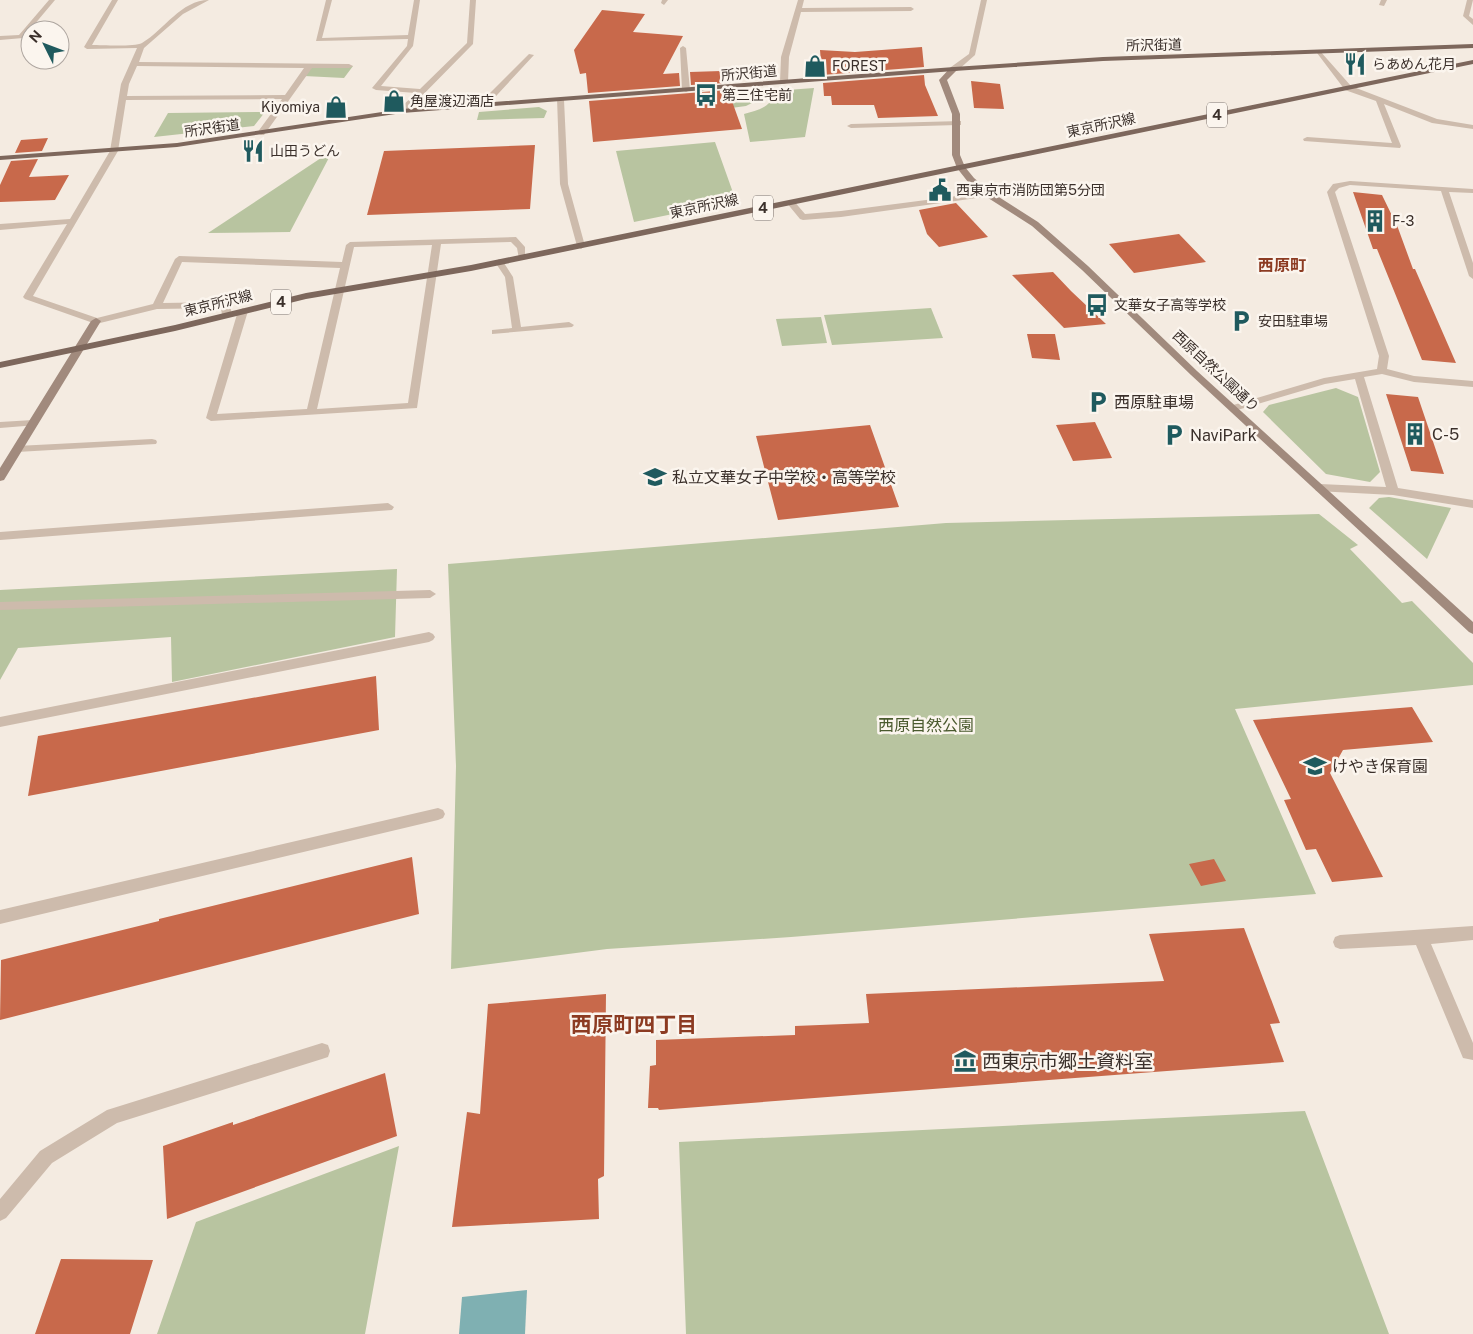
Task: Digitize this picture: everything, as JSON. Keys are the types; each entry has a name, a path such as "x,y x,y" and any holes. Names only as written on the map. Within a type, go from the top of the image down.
{"main road":[{"name":"所沢街道","path":"0,158 176,145 402,111 954,69 1103,59 1320,53 1473,46"},
{"name":"東京所沢線","path":"0,365 339,290 432,275 581,246 1473,62"}],"street":[{"path":"0,38 21,37 52,0"},
{"path":"115,0 87,47 142,46"},
{"path":"206,0 181,13 142,46 125,84 114,151 28,297 96,321 158,306 225,305 227,315"},
{"path":"329,0 318,40 411,37"},
{"path":"417,0 410,46 376,88 420,92"},
{"path":"402,111 470,44 473,0"},
{"path":"784,82 785,57 801,0"},
{"path":"961,168 956,155 958,123 943,80 972,55 984,0"},
{"path":"1470,0 1466,16 1473,24"},
{"path":"798,10 860,12 911,8"},
{"path":"684,48 686,90"},
{"path":"1320,53 1348,88 1435,121 1473,127"},
{"path":"482,106 531,55"},
{"path":"135,64 349,66"},
{"path":"261,133 310,66"},
{"path":"122,98 288,96"},
{"path":"560,100 564,184 581,246"},
{"path":"1307,139 1397,146 1380,100"},
{"path":"851,126 958,123"},
{"name":"西原自然公園通り","path":"961,168 971,180 988,194 1035,224 1473,629"},
{"path":"1382,372 1384,356 1332,192 1333,189 1336,186 1350,183 1473,191"},
{"path":"1444,189 1473,276"},
{"path":"790,202 803,217 840,214 988,194"},
{"path":"0,227 72,221"},
{"path":"311,412 350,245 513,239 521,247 522,257"},
{"path":"243,311 212,418 413,406 437,242"},
{"path":"158,306 179,259 344,265"},
{"path":"499,262 509,277 517,330"},
{"path":"0,477 4,465 17,449 96,321"},
{"path":"495,332 569,325"},
{"path":"1234,408 1324,381 1382,372 1414,379 1473,384"},
{"path":"1360,376 1393,491"},
{"path":"0,425 33,423"},
{"path":"17,449 152,442"},
{"path":"1320,488 1393,491 1473,504"},
{"path":"0,536 388,507"},
{"path":"0,606 430,594"},
{"path":"0,722 429,637"},
{"path":"0,917 438,814"},
{"path":"1340,942 1473,933"},
{"path":"1421,938 1470,1052 1473,1052"},
{"path":"0,1212 46,1157 113,1116 322,1051"}],"green space":[{"path":"311,66 353,66 344,78 304,76"},
{"path":"814,88 805,137 750,142 744,114 768,104 774,91"},
{"path":"757,93 754,102 746,106 731,108 727,96"},
{"path":"539,107 547,111 544,118 477,120 479,112"},
{"path":"265,112 254,126 154,137 168,113"},
{"path":"715,142 736,201 634,222 616,151"},
{"path":"333,150 290,232 208,233"},
{"path":"931,308 943,338 832,345 824,315"},
{"path":"821,317 827,343 782,346 776,319"},
{"path":"1336,388 1358,397 1380,472 1370,482 1326,474 1263,412 1269,405"},
{"path":"1389,497 1451,508 1427,559 1369,508 1379,498"},
{"name":"西原自然公園","path":"1319,514 1358,545 1350,549 1402,603 1412,601 1473,663 1473,685 1235,709 1316,894 791,937 607,949 451,969 456,766 448,564 946,523"},
{"path":"397,569 395,637 172,682 171,637 18,648 0,680 0,590"},
{"path":"1305,1111 1389,1334 686,1334 679,1142"},
{"path":"399,1146 365,1334 157,1334 196,1222"}],"water":[{"path":"527,1290 525,1334 459,1334 462,1297"}],"building":[{"path":"602,10 645,14 633,32 683,36 663,74 679,73 680,86 588,93 586,73 580,74 574,50"},
{"path":"922,47 924,67 822,75 820,50 855,52"},
{"path":"721,71 725,83 691,85 690,72"},
{"path":"924,75 925,85 938,116 878,118 874,105 832,105 831,96 824,96 823,83"},
{"path":"971,81 1000,84 1004,109 974,108"},
{"path":"728,90 742,129 593,142 589,101"},
{"path":"48,138 42,151 15,153 21,140"},
{"path":"535,145 530,209 367,215 384,151"},
{"path":"38,159 29,177 69,175 55,200 0,202 0,185 11,161"},
{"path":"1353,192 1382,195 1456,363 1422,360 1377,249 1373,249"},
{"path":"956,203 988,237 939,247 927,234 919,210"},
{"path":"1179,234 1206,262 1134,273 1109,244"},
{"path":"1053,272 1106,324 1064,328 1012,275"},
{"path":"1027,334 1055,334 1060,360 1032,358"},
{"name":"C-5","path":"1386,394 1418,397 1444,474 1411,471"},
{"path":"1095,422 1112,458 1073,461 1056,425"},
{"path":"870,425 899,507 778,520 756,436"},
{"path":"376,676 379,730 28,796 38,736"},
{"path":"1412,707 1433,742 1343,750 1330,773 1383,877 1332,882 1316,849 1306,850 1284,800 1291,799 1253,720"},
{"path":"412,857 419,914 0,1020 1,960"},
{"path":"1214,859 1226,881 1201,886 1189,864"},
{"path":"1244,928 1280,1023 1270,1024 1284,1062 659,1110 658,1108 648,1108 650,1066 656,1065 656,1040 795,1035 795,1026 869,1023 866,994 1164,981 1149,934"},
{"path":"606,994 604,1176 598,1179 599,1219 452,1227 467,1112 480,1114 488,1004"},
{"path":"385,1073 397,1136 167,1219 163,1146 233,1122 233,1125"},
{"path":"61,1259 153,1260 130,1334 35,1334"}],"place":[{"name":"らあめん花月","path":"1355,64"},
{"name":"FOREST","path":"815,66"},
{"name":"第三住宅前","path":"706,95"},
{"name":"角屋渡辺酒店","path":"394,101"},
{"name":"Kiyomiya","path":"336,107"},
{"name":"山田うどん","path":"253,151"},
{"name":"西東京市消防団第5分団","path":"940,190"},
{"name":"F-3","path":"1375,221"},
{"name":"文華女子高等学校","path":"1097,305"},
{"name":"安田駐車場","path":"1241,321"},
{"name":"西原駐車場","path":"1098,402"},
{"name":"C-5","path":"1415,434"},
{"name":"NaviPark","path":"1174,435"},
{"name":"私立文華女子中学校・高等学校","path":"655,477"},
{"name":"けやき保育園","path":"1315,766"},
{"name":"西東京市郷土資料室","path":"965,1061"}],"district":[{"name":"西原町","path":"1282,265"},
{"name":"西原町四丁目","path":"634,1025"}]}
